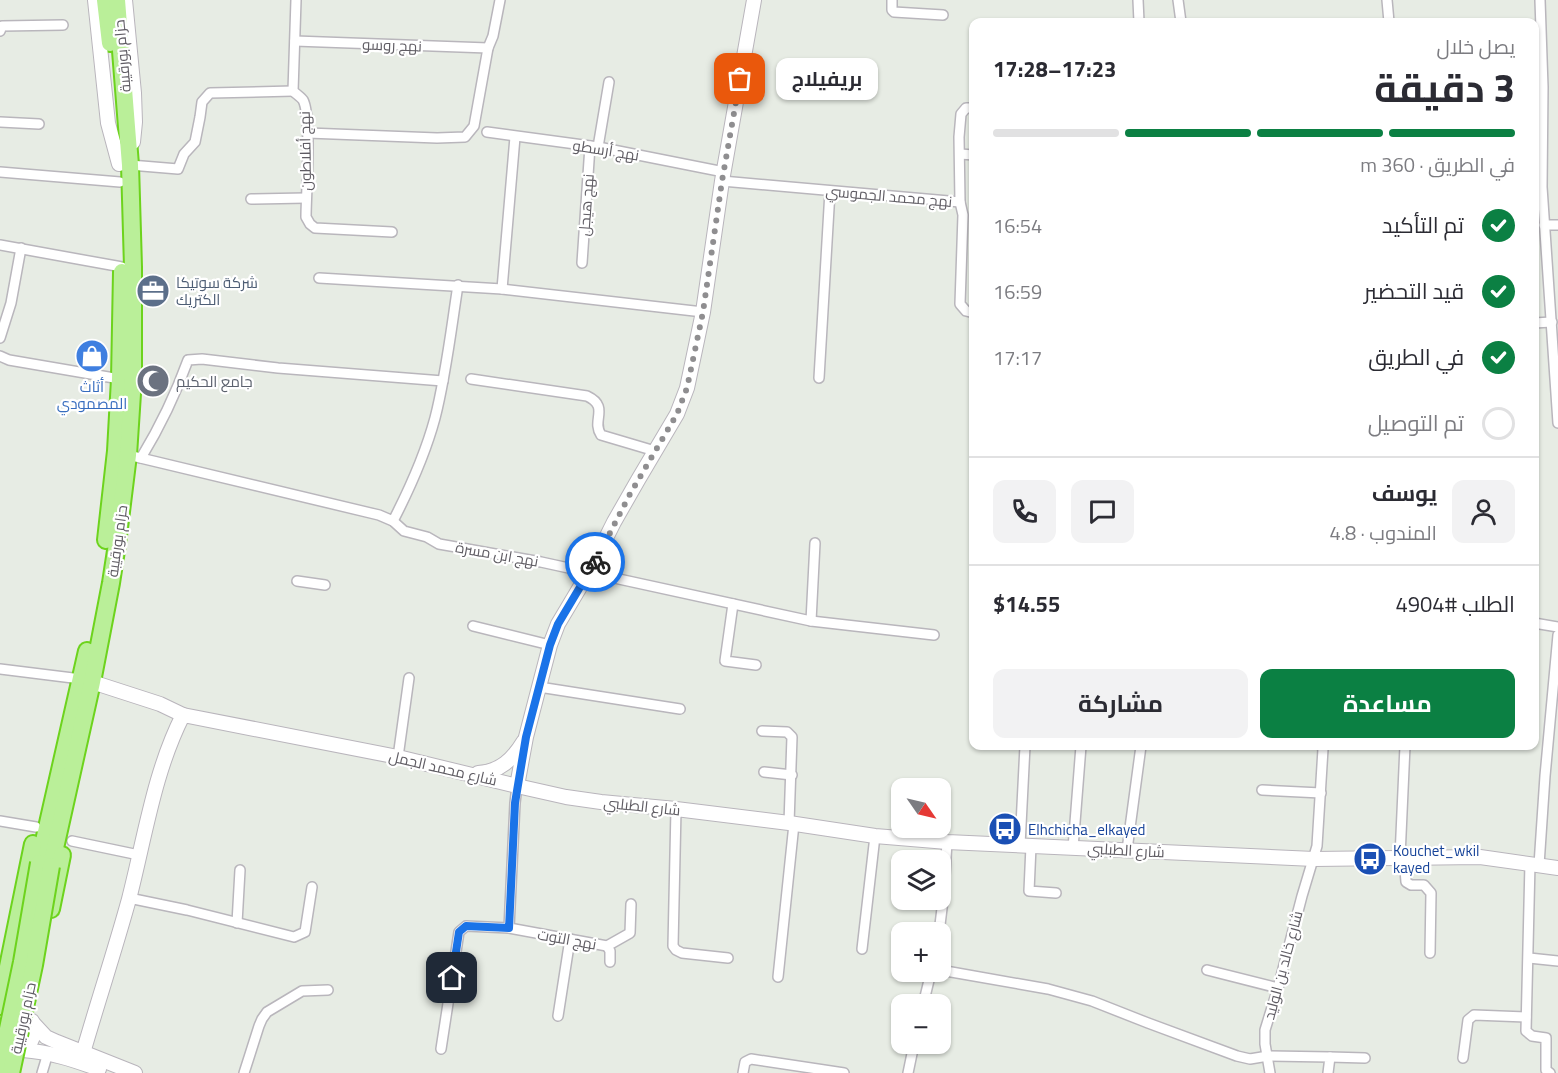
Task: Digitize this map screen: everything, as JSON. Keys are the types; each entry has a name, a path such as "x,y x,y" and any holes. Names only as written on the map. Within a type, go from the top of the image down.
{"highway":[{"name":"حزام بورقيبة","path":"0,1066 117,544 134,456 133,267 114,5"},
{"name":"حزام بورقيبة","path":"86,681 106,544 116,451 122,267 120,182 125,164"},
{"path":"0,1008 36,827 60,729 86,681"},
{"path":"32,1021 34,994 90,724 86,681"},
{"name":"حزام بورقيبة","path":"11,1073 34,964 45,865"},
{"path":"18,1073 23,1050"}],"street":[{"path":"95,0 108,123 125,164 178,169 184,154 195,142 202,102 210,93 293,91"},
{"name":"نهج أفلاطون","path":"296,0 293,91 303,99 306,109 308,133 306,218 315,228 392,232"},
{"path":"308,133 465,137 474,126 488,48 493,36 500,0"},
{"name":"شارع محمد الجمل","path":"86,681 160,704 183,715 398,757 517,786 526,737 550,645 558,624 677,414 687,388 703,312 723,177 754,0"},
{"path":"892,0 894,12 943,15"},
{"path":"1138,0 1139,18"},
{"path":"1178,0 1180,18"},
{"path":"1387,0 1389,18"},
{"path":"1539,87 1540,0"},
{"path":"0,31 2,26 63,25"},
{"name":"نهج روسو","path":"295,41 488,48"},
{"name":"نهج هيجل","path":"582,263 594,146 609,81"},
{"name":"نهج محمد الجموسي","path":"723,177 830,191 960,202 961,114 969,109"},
{"path":"0,122 39,124"},
{"name":"نهج أرسطو","path":"487,132 594,146 723,177"},
{"path":"502,289 515,137"},
{"path":"960,154 969,155"},
{"path":"0,172 120,182"},
{"path":"1539,181 1556,350 1558,423"},
{"path":"819,378 830,191"},
{"path":"251,199 306,198"},
{"path":"960,202 963,215 960,304 969,312"},
{"path":"1544,225 1558,225"},
{"path":"0,245 122,267"},
{"path":"0,338 21,248"},
{"path":"319,278 458,285 703,312"},
{"path":"394,523 423,454 435,418 458,285"},
{"path":"1539,323 1552,322"},
{"path":"0,356 9,360 120,379"},
{"path":"134,456 161,424 188,360 202,359 278,368 443,381"},
{"path":"471,379 587,396 595,400 600,407 598,431 601,435 655,451"},
{"name":"نهج ابن مسرة","path":"134,456 372,513 394,523 404,531 427,537 437,543 589,572 811,621 934,636"},
{"path":"811,621 815,543"},
{"path":"297,581 325,585"},
{"path":"733,604 725,661 756,665"},
{"path":"1539,624 1558,627"},
{"path":"473,626 550,645"},
{"path":"1550,1073 1546,1070 1546,1038 1532,1036 1526,1031 1526,1017 1529,883 1535,864 1558,635"},
{"path":"0,669 86,681"},
{"path":"398,757 409,678"},
{"path":"539,687 680,709"},
{"path":"83,1053 129,898 154,793 172,736 183,715"},
{"path":"762,731 787,732 792,736 792,823 778,977"},
{"path":"468,774 484,773 501,767 514,756 526,737"},
{"path":"1025,750 1029,891 1056,893"},
{"path":"1073,848 1081,750"},
{"path":"1127,850 1140,750"},
{"name":"شارع خالد بن الوليد","path":"1270,1073 1265,1030 1317,846 1323,750"},
{"path":"1405,750 1402,857 1406,882 1411,885 1424,885 1431,893 1430,953"},
{"path":"764,772 792,775"},
{"path":"509,928 517,786"},
{"name":"شارع الطبلبي","path":"517,786 601,802 792,823 875,836 947,842 1314,859 1480,857 1558,868"},
{"path":"1262,790 1321,793"},
{"path":"676,809 673,945 682,953 728,958"},
{"path":"0,821 36,827"},
{"path":"862,950 875,836"},
{"path":"72,841 139,855"},
{"path":"940,922 947,842"},
{"path":"237,923 240,870"},
{"path":"129,898 294,937 305,932 312,887"},
{"name":"نهج التوت","path":"441,1049 459,932 466,926 509,928 607,946 630,933 631,904"},
{"path":"558,1016 570,939"},
{"path":"607,946 610,951 610,962"},
{"path":"1529,958 1558,961"},
{"path":"1207,970 1278,988"},
{"path":"951,972 1037,987 1092,1001 1250,1059 1268,1056 1365,1058"},
{"path":"244,1073 259,1026 267,1012 302,991 328,990"},
{"path":"0,1008 15,1007 23,1010 46,1036 135,1073"},
{"path":"1463,1058 1468,1020 1474,1016 1526,1017"},
{"path":"0,1052 16,1053 29,1045 34,1031 32,1021"},
{"path":"23,1050 48,1053 110,1073"},
{"path":"42,1073 48,1053"},
{"path":"908,1073 912,1054"},
{"path":"1328,1073 1330,1057"},
{"path":"743,1073 745,1062 751,1059 844,1073"}],"way so far":[{"path":"595,562 630,494 677,414 687,388 703,312 740,79"}],"place":[{"name":"بريفيلاج","path":"740,79"},
{"name":"شركة سوتيكا الكتريك","path":"153,291"},
{"name":"أثاث المصمودي","path":"92,356"},
{"name":"جامع الحكيم","path":"153,381"},
{"name":"Elhchicha_elkayed","path":"1005,829"},
{"name":"Kouchet_wkil kayed","path":"1370,859"}],"route":[{"path":"452,978 459,932 466,926 509,928 515,803 526,737 550,645 558,624 595,562"}]}
